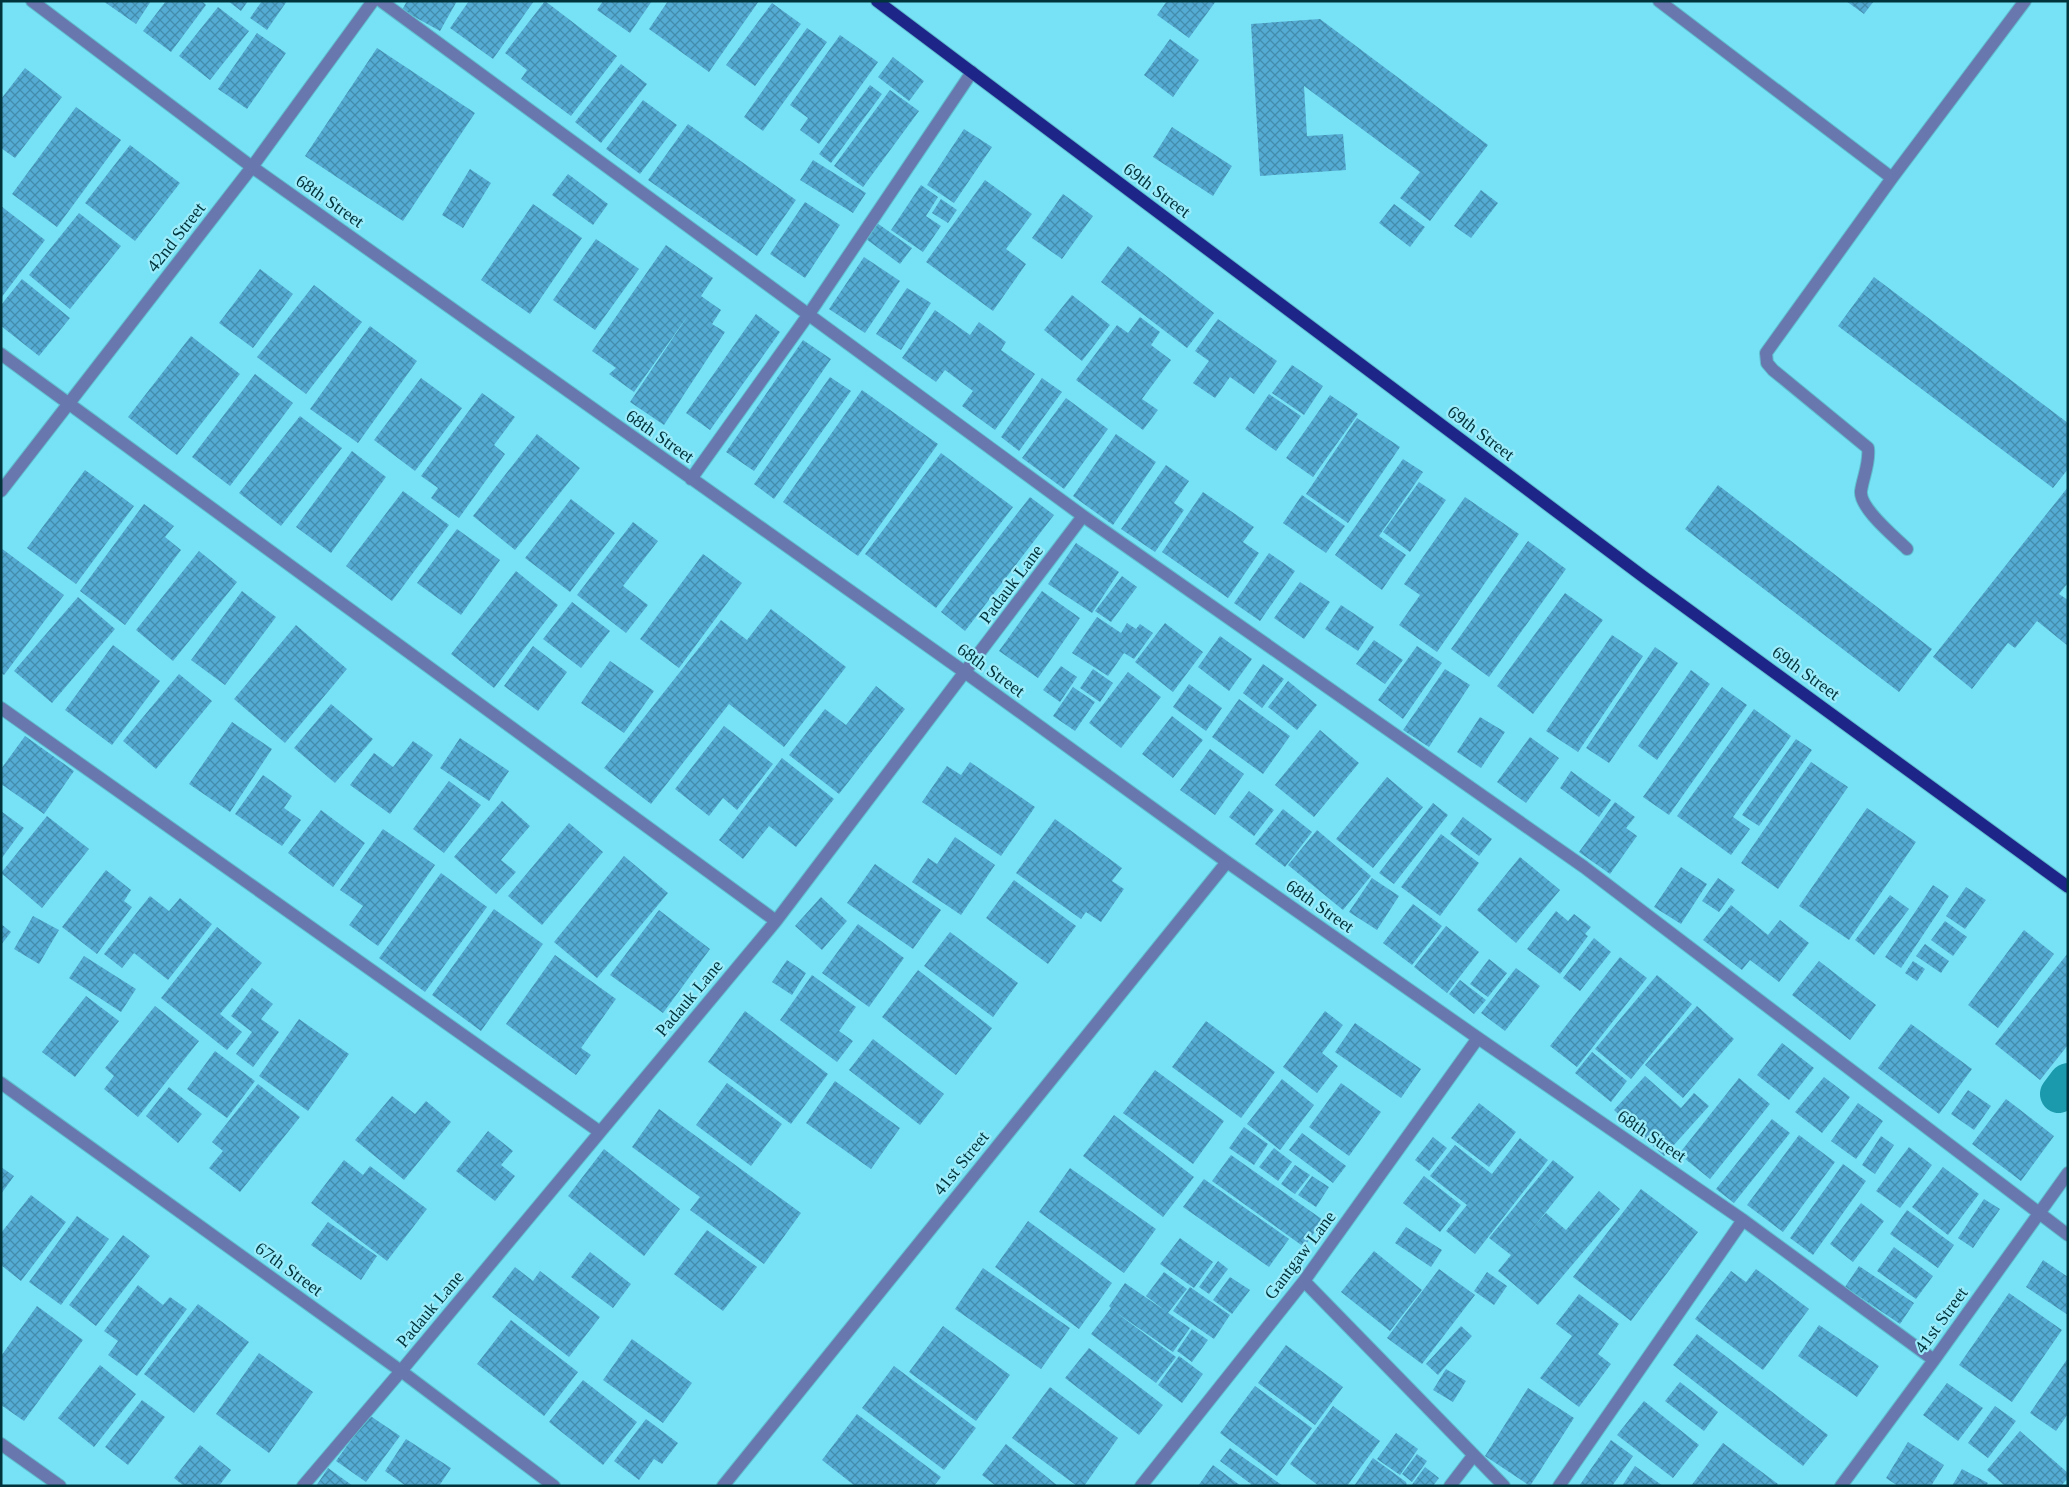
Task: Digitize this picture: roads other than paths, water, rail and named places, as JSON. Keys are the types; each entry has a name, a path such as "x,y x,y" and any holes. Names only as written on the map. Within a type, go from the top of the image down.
{"main road":[{"name":"69th Street","path":"876,1 1645,578 2068,887"}],"street":[{"name":"68th Street","path":"32,1 252,167 690,480 966,673 1227,862 1478,1038 1744,1220 1934,1360"},
{"name":"42nd Street","path":"1,491 252,167 373,1"},
{"path":"381,1 1083,516 1584,867 2039,1215 2068,1235"},
{"path":"1660,1 1892,178"},
{"path":"1907,548 1864,506 1862,501 1861,491 1868,461 1868,448 1773,370 1766,357 1768,348 1892,178 2025,1"},
{"path":"690,480 809,314 972,72"},
{"path":"1,354 776,921"},
{"name":"Padauk Lane","path":"303,1486 776,921 966,673 1083,516"},
{"path":"1,708 600,1132"},
{"name":"41st Street","path":"723,1486 1227,862"},
{"name":"Gantgaw Lane","path":"1141,1486 1304,1281 1478,1038"},
{"name":"67th Street","path":"1,1083 401,1371 554,1486"},
{"name":"41st Street","path":"1841,1486 2039,1215 2068,1172"},
{"path":"1559,1486 1744,1220"},
{"path":"1304,1281 1504,1486"},
{"path":"1,1444 60,1486"},
{"path":"1450,1486 1473,1456"}],"waterway":[{"path":"2059,1094 2068,1082"}]}
